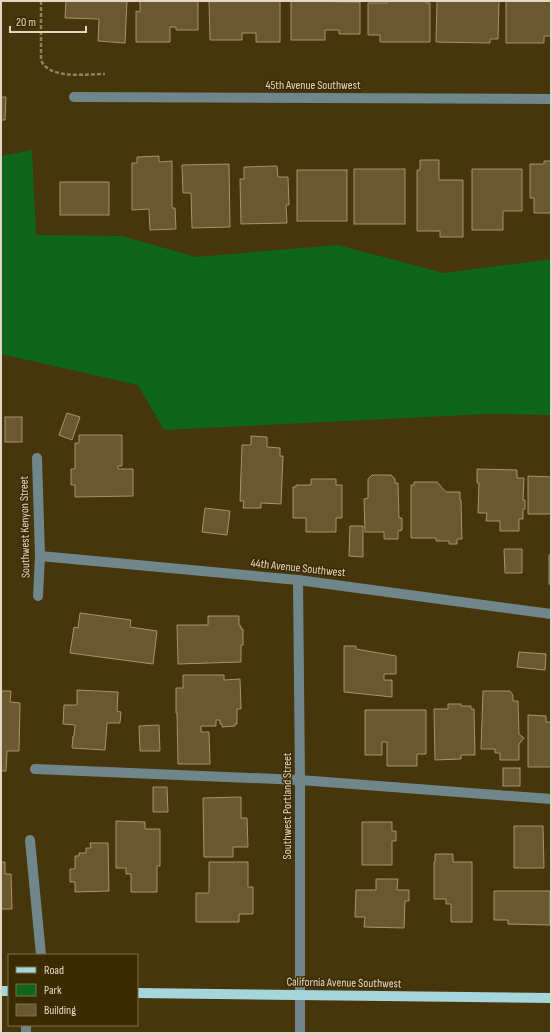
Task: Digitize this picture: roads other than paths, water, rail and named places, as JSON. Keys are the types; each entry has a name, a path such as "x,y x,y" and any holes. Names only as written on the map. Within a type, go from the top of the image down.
{"main road":[{"name":"California Avenue Southwest","path":"138,993 551,998"}],"street":[{"name":"45th Avenue Southwest","path":"74,97 551,99"},
{"name":"Southwest Kenyon Street","path":"37,458 40,556 38,596"},
{"name":"44th Avenue Southwest","path":"40,556 298,580 551,614"},
{"name":"Southwest Portland Street","path":"298,580 300,1033"},
{"path":"35,769 300,780 551,799"},
{"path":"30,840 41,954"}]}
